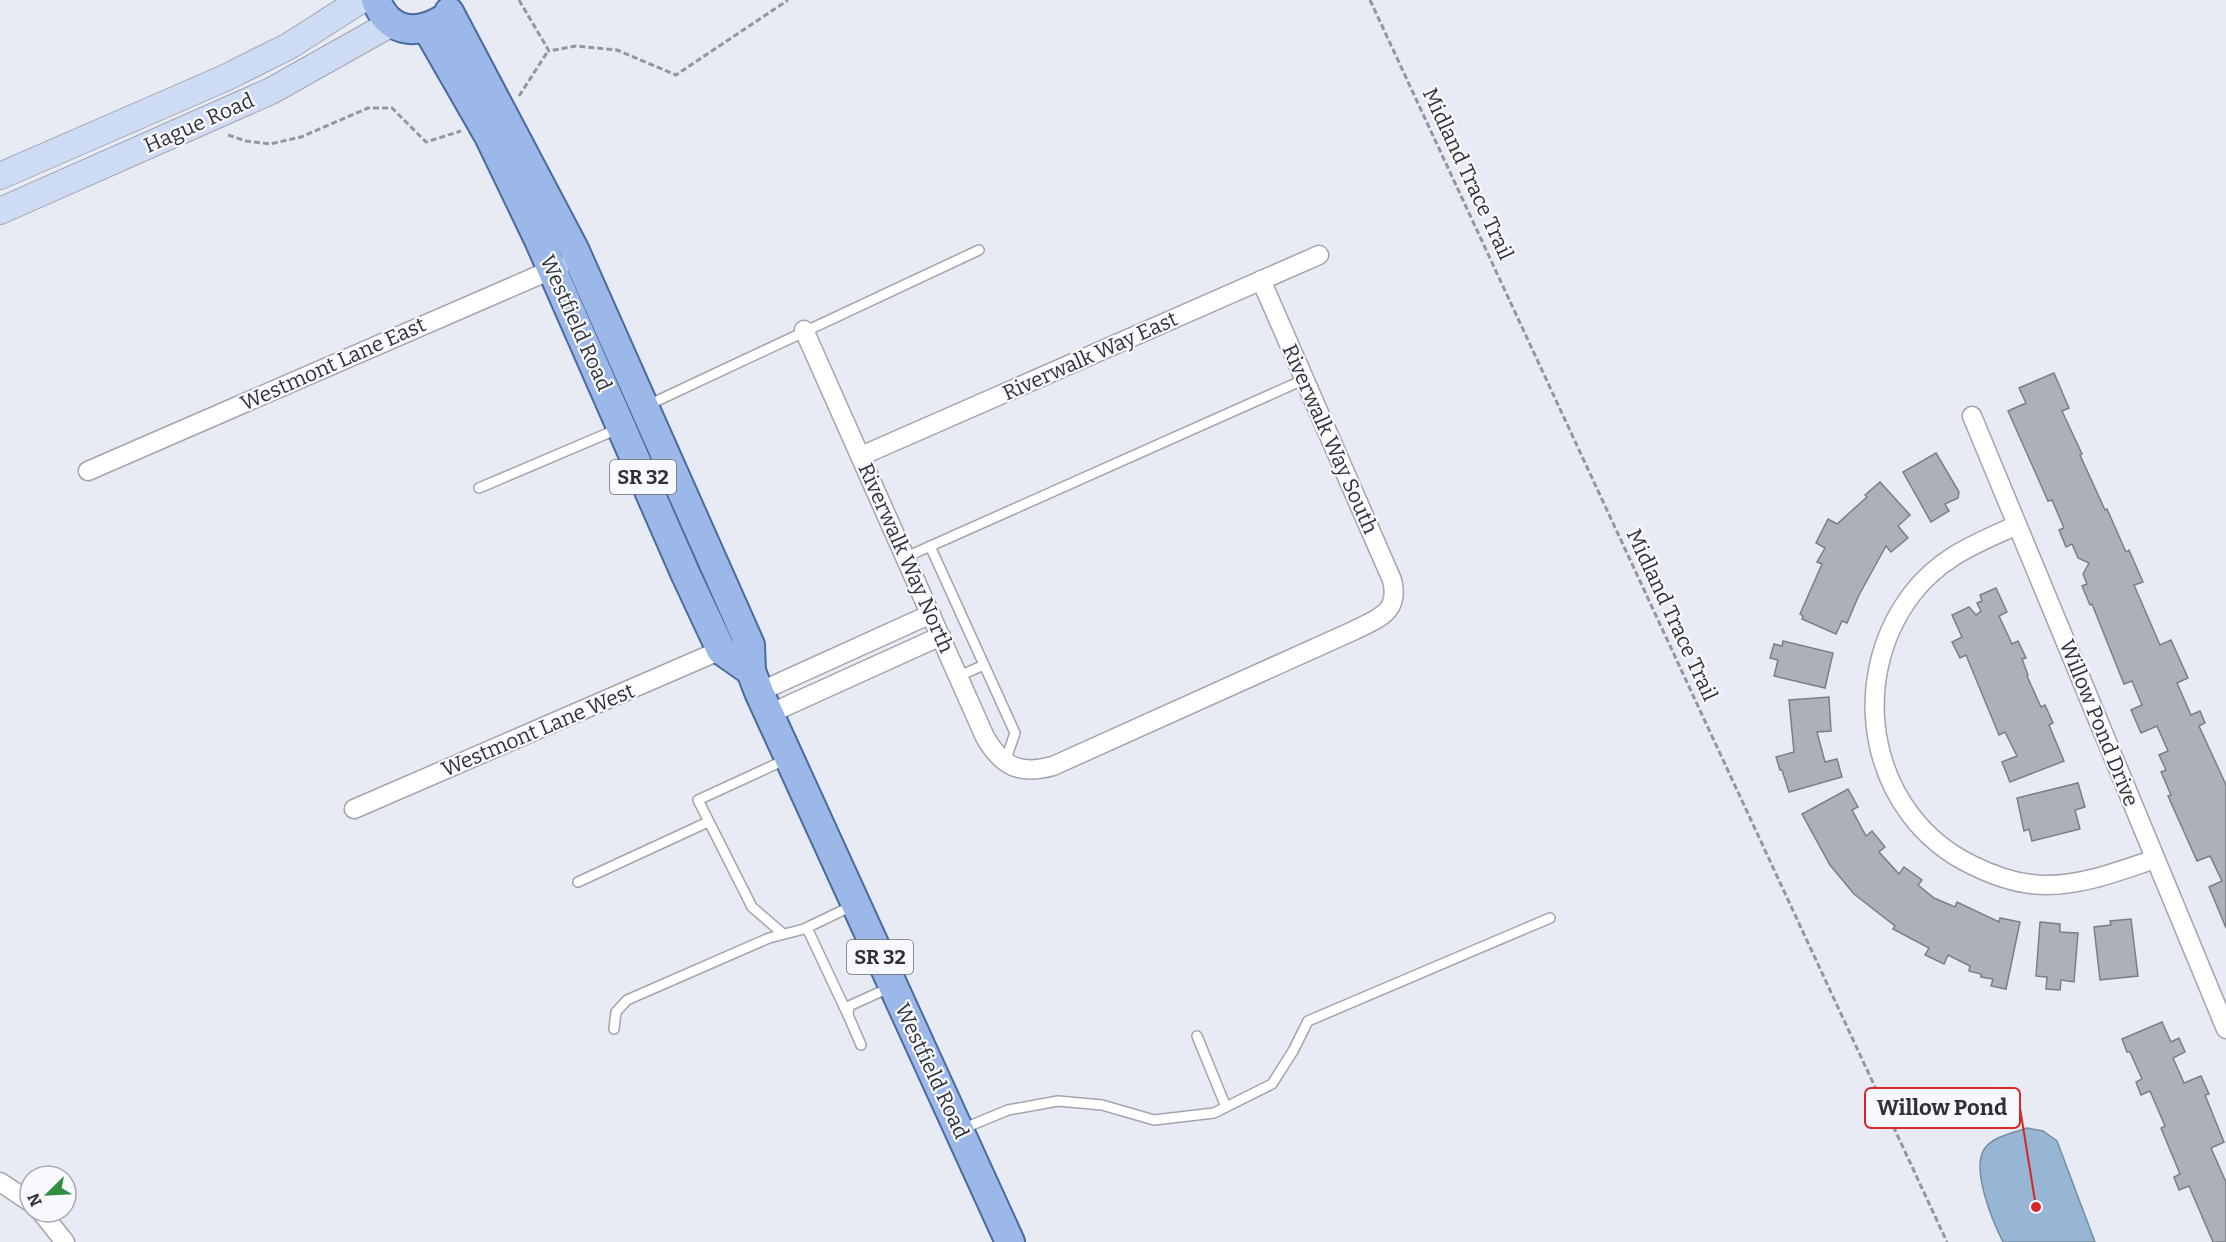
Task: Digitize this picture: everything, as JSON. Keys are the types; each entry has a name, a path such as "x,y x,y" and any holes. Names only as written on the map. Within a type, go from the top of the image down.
{"main road":[{"name":"Hague Road","path":"0,176 225,78 289,46 361,0"},
{"path":"376,0 380,10 392,23 403,28 415,30 443,14"},
{"name":"Westfield Road","path":"443,14 578,258 750,645 760,692 1010,1242"},
{"name":"Westfield Road","path":"443,14 489,136 552,269 721,650"},
{"name":"Hague Road","path":"0,211 271,91 392,23"},
{"path":"721,650 760,692"}],"street":[{"name":"Riverwalk Way East","path":"861,456 1319,255"},
{"name":"Westmont Lane East","path":"88,471 578,258"},
{"name":"Riverwalk Way South","path":"1025,770 1053,766 1355,630 1382,617 1390,608 1394,598 1394,589 1386,565 1261,280"},
{"name":"Riverwalk Way North","path":"804,330 985,737 1005,762 1014,768 1025,770"},
{"name":"Willow Pond Drive","path":"1972,416 2226,1029"},
{"path":"2017,525 1964,549 1949,559 1913,593 1898,616 1886,643 1874,701 1875,730 1882,760 1893,787 1909,814 1931,839 1958,859 1986,873 2018,882 2044,885 2076,883 2155,859"},
{"path":"760,692 931,614"},
{"path":"760,692 941,636"},
{"name":"Westmont Lane West","path":"354,809 721,650"},
{"path":"0,1182 18,1194"},
{"path":"51,1224 65,1242"}],"lane":[{"path":"644,407 978,250"},
{"path":"906,557 1303,380"},
{"path":"479,488 622,428"},
{"path":"930,546 1015,733 1005,762"},
{"path":"959,676 984,665"},
{"path":"782,933 752,907 698,800 789,758"},
{"path":"579,882 708,822"},
{"path":"614,1029 616,1012 627,1000 782,933 807,928 856,904"},
{"path":"959,1130 1008,1110 1058,1101 1102,1105 1154,1120 1214,1113 1272,1084 1293,1051 1308,1021 1550,918"},
{"path":"807,928 861,1045"},
{"path":"848,1015 849,1006 893,986"},
{"path":"1197,1036 1226,1107"}],"path":[{"path":"519,0 549,51"},
{"path":"513,100 519,96 549,51 576,46 616,50 676,75 788,0"},
{"name":"Midland Trace Trail","path":"1370,0 1947,1242"},
{"path":"228,135 246,141 270,144 301,136 368,108 392,108 426,142 461,131"}],"water":[{"path":"2027,1128 2043,1131 2057,1141 2095,1242 2003,1242 1981,1181 1981,1157 1985,1148 1993,1141"}],"building":[{"path":"2054,373 2069,408 2062,411 2082,454 2080,455 2105,510 2107,509 2126,552 2129,550 2143,582 2134,585 2160,645 2171,640 2188,678 2177,683 2191,715 2200,711 2205,723 2199,726 2226,785 2226,928 2209,887 2222,881 2210,856 2197,861 2168,796 2171,795 2161,772 2166,770 2159,755 2168,751 2157,726 2141,733 2131,710 2142,705 2132,681 2124,684 2092,604 2090,605 2082,586 2087,584 2083,574 2089,563 2078,558 2072,544 2066,547 2059,530 2064,528 2052,500 2048,501 2008,411 2026,403 2019,388"},
{"path":"1936,453 1959,492 1958,498 1945,504 1949,511 1931,522 1903,472"},
{"path":"1880,482 1910,515 1898,526 1908,538 1891,552 1886,546 1859,595 1847,623 1842,621 1836,634 1802,619 1803,616 1800,614 1822,564 1817,562 1825,548 1816,543 1828,519 1837,524"},
{"path":"1996,588 2007,612 1999,616 2012,644 2018,641 2026,658 2022,659 2027,676 2041,707 2045,705 2053,723 2049,725 2064,761 2010,782 2002,762 2017,756 2005,732 1999,735 1966,655 1960,658 1952,642 1962,637 1952,615 1969,607 1976,615 1981,611 1977,603 1982,601 1980,595"},
{"path":"1783,641 1833,653 1825,688 1774,676 1778,660 1770,658 1774,644 1782,646"},
{"path":"1829,697 1831,731 1817,732 1825,762 1837,759 1842,777 1789,792 1776,757 1794,752 1789,700"},
{"path":"2078,783 2085,807 2075,810 2080,829 2032,841 2029,829 2024,831 2017,798"},
{"path":"1848,789 1858,807 1852,810 1866,836 1872,831 1885,847 1879,852 1899,874 1904,867 1922,880 1918,885 1934,898 1955,907 1957,902 1999,922 2000,918 2020,922 2006,989 1991,986 1993,979 1981,977 1981,974 1969,971 1970,966 1948,955 1944,964 1925,955 1929,948 1893,929 1895,926 1854,894 1830,865 1802,814"},
{"path":"2131,919 2138,976 2100,980 2094,927 2111,925 2110,921"},
{"path":"2040,922 2060,924 2060,932 2078,933 2074,982 2061,980 2060,990 2046,989 2047,977 2036,976"},
{"path":"2162,1022 2171,1042 2179,1038 2185,1052 2173,1058 2184,1083 2201,1076 2209,1094 2205,1095 2224,1142 2211,1148 2226,1182 2226,1242 2213,1242 2189,1186 2179,1190 2174,1177 2180,1174 2161,1128 2165,1126 2150,1091 2141,1095 2136,1082 2142,1079 2122,1039"}],"place":[{"name":"Willow Pond","path":"2036,1207"}]}
